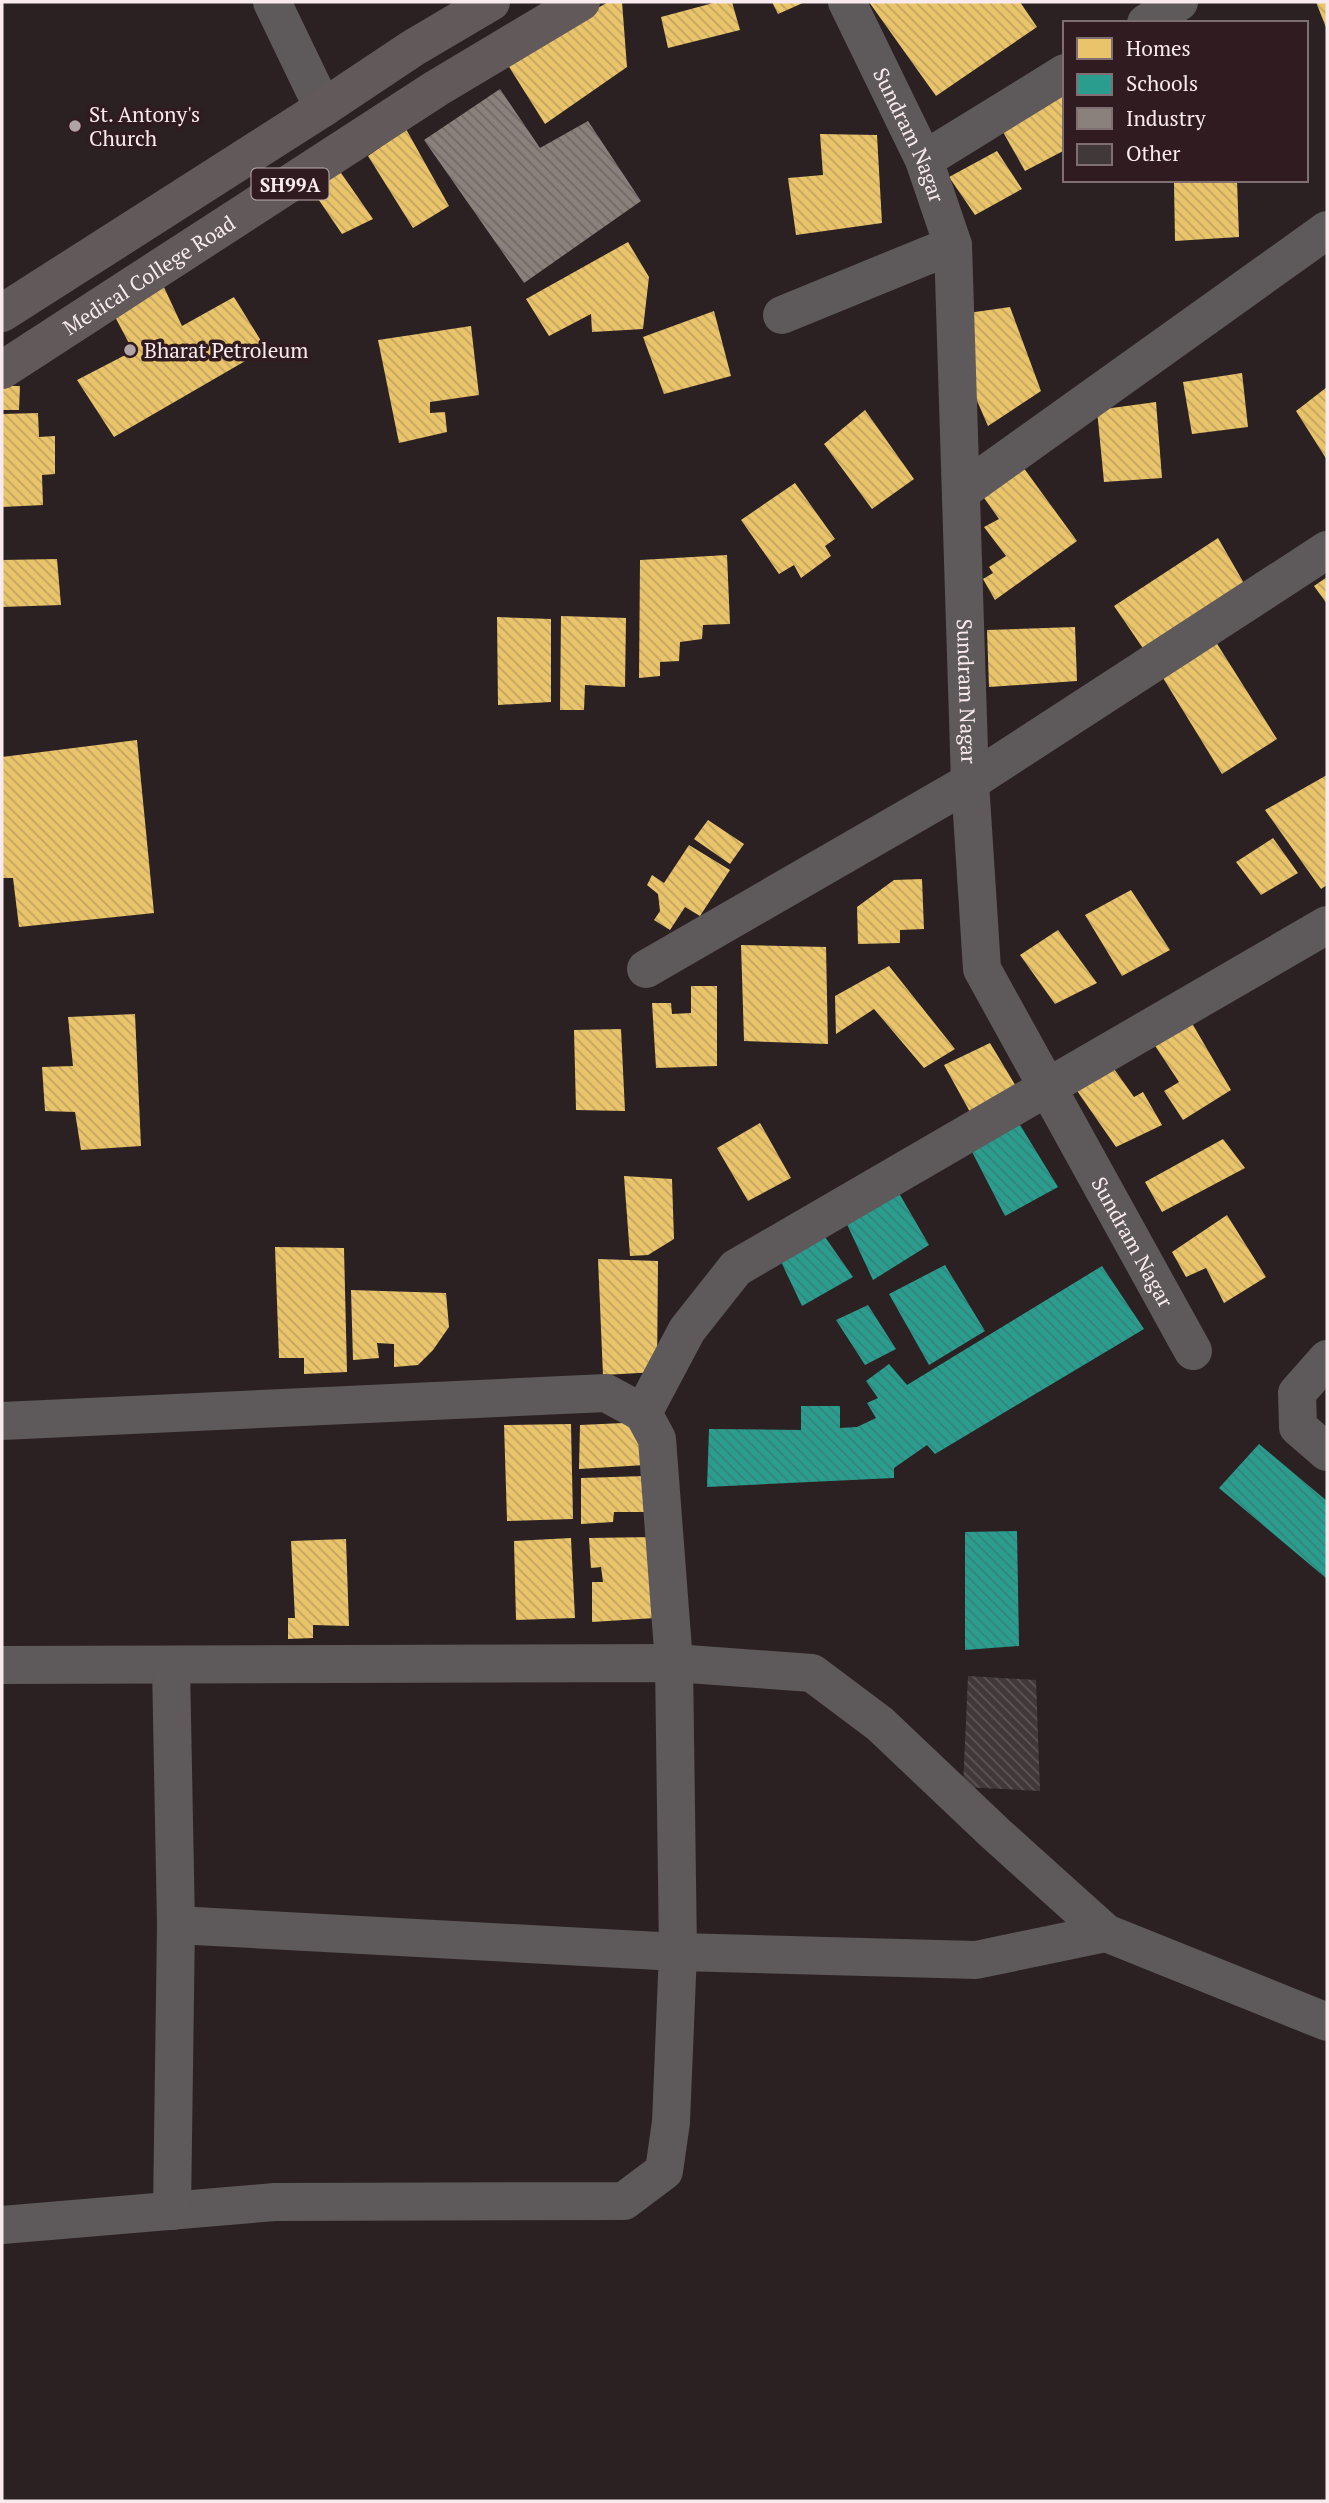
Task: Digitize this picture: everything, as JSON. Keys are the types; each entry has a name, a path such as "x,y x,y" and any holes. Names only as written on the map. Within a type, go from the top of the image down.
{"main road":[{"name":"SH99A","path":"2,313 413,48 491,2"},
{"name":"Medical College Road","path":"2,370 437,88 581,2"}],"street":[{"path":"272,2 323,108"},
{"name":"Sundram Nagar","path":"847,2 924,160 953,245 970,782 982,968 1193,1351"},
{"path":"1149,21 1179,2"},
{"path":"924,160 1063,74"},
{"path":"962,491 1327,230"},
{"path":"782,315 953,245"},
{"path":"646,968 970,782 1327,550"},
{"path":"643,1413 687,1330 736,1268 1327,925"},
{"path":"1327,1359 1297,1392 1298,1427 1327,1452"},
{"path":"2,1421 606,1393 643,1413 657,1439 674,1663 678,1952 671,2122 664,2171 624,2202 275,2202 2,2225"},
{"path":"2,1665 674,1663 812,1672 880,1724 1106,1933 1327,2022"},
{"path":"171,1665 176,1925 173,2211"},
{"path":"176,1925 678,1952 976,1960 1106,1933"}],"building: Homes":[{"path":"608,2 622,2 627,67 545,124 506,62"},
{"path":"717,2 732,2 740,30 668,48 661,17"},
{"path":"772,2 805,2 778,14"},
{"path":"869,2 1020,2 1037,27 936,96"},
{"path":"1316,2 1327,2 1327,30"},
{"path":"1063,87 1063,151 1025,171 999,125"},
{"path":"406,129 449,206 413,228 368,156"},
{"path":"820,134 877,135 882,223 796,235 788,178 823,175"},
{"path":"997,151 1022,189 975,215 949,177"},
{"path":"339,170 373,219 342,234 312,190"},
{"path":"1237,182 1239,237 1175,241 1174,183"},
{"path":"628,242 649,277 643,329 592,332 591,314 549,336 526,299"},
{"path":"163,285 182,326 234,297 266,349 114,437 77,380 133,351 112,311"},
{"path":"1010,307 1041,391 988,426 968,380 968,313"},
{"path":"714,311 731,376 664,394 643,337"},
{"path":"471,326 479,395 430,402 430,413 445,412 447,432 399,443 378,340"},
{"path":"1242,373 1248,427 1192,434 1183,382"},
{"path":"2,386 20,386 19,410 2,410"},
{"path":"1327,387 1327,460 1296,411"},
{"path":"1156,402 1162,478 1104,482 1097,410"},
{"path":"865,410 914,479 872,509 824,444"},
{"path":"38,413 39,437 55,436 55,474 42,475 43,505 2,507 2,414"},
{"path":"1023,467 1077,541 995,600 983,579 993,573 989,567 1006,556 984,527 999,519 982,495"},
{"path":"795,483 835,539 825,546 831,556 801,578 794,565 779,574 741,520"},
{"path":"1218,538 1249,592 1149,657 1114,606"},
{"path":"727,555 730,624 703,625 702,639 680,642 679,661 660,662 660,676 639,678 640,560"},
{"path":"57,559 61,605 2,607 2,560"},
{"path":"1327,577 1327,604 1314,586"},
{"path":"561,616 626,618 625,687 585,685 584,710 560,710"},
{"path":"497,617 551,619 551,702 498,705"},
{"path":"1075,627 1077,681 989,687 987,630"},
{"path":"1214,639 1277,739 1222,774 1163,678"},
{"path":"137,740 154,913 19,927 13,878 2,878 2,757"},
{"path":"1327,775 1327,885 1321,889 1265,810"},
{"path":"708,820 744,844 730,864 694,839"},
{"path":"1273,838 1298,873 1261,895 1236,862"},
{"path":"689,845 730,870 700,916 685,907 670,930 654,920 660,911 658,894 647,885 652,875 664,883"},
{"path":"922,879 924,929 900,930 900,943 858,944 857,907 894,880"},
{"path":"1131,890 1170,950 1122,976 1085,915"},
{"path":"1058,930 1097,983 1055,1004 1020,955"},
{"path":"741,945 826,947 828,1044 744,1041"},
{"path":"889,966 955,1049 924,1068 874,1009 836,1034 835,996"},
{"path":"691,986 717,986 717,1066 656,1068 652,1003 671,1003 672,1014 691,1013"},
{"path":"135,1014 141,1146 81,1150 75,1112 45,1111 42,1067 73,1066 68,1017"},
{"path":"1189,1018 1231,1090 1183,1120 1164,1091 1179,1082 1150,1038"},
{"path":"621,1029 625,1111 576,1110 574,1030"},
{"path":"990,1043 1017,1088 970,1112 944,1065"},
{"path":"1112,1066 1134,1097 1143,1092 1162,1125 1116,1147 1073,1085"},
{"path":"760,1123 791,1178 748,1201 717,1148"},
{"path":"1223,1139 1245,1168 1162,1212 1145,1182"},
{"path":"624,1176 672,1179 674,1239 648,1255 630,1256"},
{"path":"1227,1215 1266,1277 1224,1303 1206,1268 1186,1277 1172,1252"},
{"path":"275,1247 344,1248 347,1372 304,1374 304,1358 279,1358"},
{"path":"598,1259 658,1261 657,1372 603,1375"},
{"path":"351,1290 446,1293 449,1327 433,1350 418,1365 394,1367 394,1344 377,1343 379,1358 353,1360"},
{"path":"645,1422 645,1465 579,1469 580,1425"},
{"path":"571,1424 573,1519 507,1521 504,1425"},
{"path":"645,1476 645,1512 614,1512 613,1522 581,1524 581,1478"},
{"path":"653,1537 655,1618 592,1622 592,1582 603,1582 601,1567 591,1568 589,1538"},
{"path":"571,1538 575,1618 516,1620 514,1541"},
{"path":"346,1539 349,1626 313,1625 313,1638 288,1639 288,1618 295,1618 291,1541"}],"building: Schools":[{"path":"1017,1120 1058,1187 1005,1216 969,1146"},
{"path":"896,1188 929,1245 873,1280 844,1218"},
{"path":"818,1227 853,1277 802,1306 776,1251"},
{"path":"945,1265 985,1331 929,1365 889,1294"},
{"path":"1102,1266 1144,1329 935,1454 927,1445 894,1468 894,1478 707,1487 709,1429 801,1430 801,1406 840,1406 840,1428 857,1427 876,1418 867,1403 878,1398 866,1381 889,1364 907,1385"},
{"path":"868,1305 896,1349 865,1365 836,1320"},
{"path":"1259,1444 1327,1501 1327,1579 1219,1488"},
{"path":"1017,1531 1019,1646 965,1650 965,1532"}],"building: Industry":[{"path":"500,89 540,148 588,121 641,201 524,283 424,140"}],"building: Other":[{"path":"968,1676 1036,1680 1040,1791 963,1787"}],"place":[{"name":"St. Antony's Church","path":"75,126"},
{"name":"Bharat Petroleum","path":"130,350"}]}
